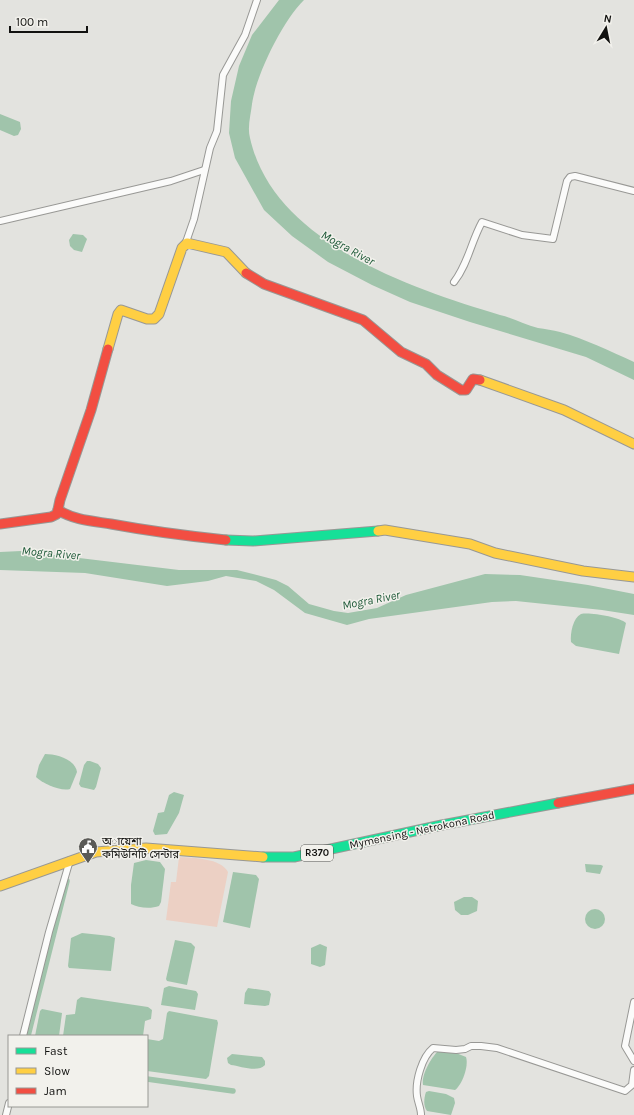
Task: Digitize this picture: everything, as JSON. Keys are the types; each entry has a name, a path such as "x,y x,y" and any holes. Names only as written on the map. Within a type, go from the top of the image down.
{"street":[{"path":"0,524 51,518 56,516 66,481 91,410 118,314 121,310 125,310 148,319 154,319 159,314 194,219 204,170 217,131 222,75 245,35 257,0"},
{"path":"0,221 171,181 204,170"},
{"path":"454,282 465,264 477,231 482,222 522,234 553,239 567,181 570,177 575,176 634,191"},
{"path":"185,245 190,243 226,252 250,276 264,284 363,320 402,352 426,364 438,375 461,390 466,390 473,379 484,380 564,410 634,444"},
{"path":"58,510 69,517 148,531 236,540 253,541 384,530 470,544 495,554 583,571 634,577"},
{"name":"Mymensing - Netrokona Road","path":"0,886 96,852 146,848 176,849 258,857 294,857 442,825 634,789"},
{"path":"23,1035 49,932 70,860"},
{"path":"634,1002 624,1046 634,1061"},
{"path":"421,1115 417,1097 417,1083 424,1062 429,1052 433,1048 456,1050 481,1046 497,1048 626,1091 632,1085 634,1069"}],"shaded area":[{"path":"279,0 304,0 279,34 259,78 252,104 249,129 250,138 264,174 286,206 315,233 350,255 387,275 426,291 464,304 505,316 533,327 569,335 597,346 634,362 634,380 586,357 410,302 372,285 328,262 292,236 264,210 235,158 229,133 231,101 239,66 252,35"},
{"path":"0,114 20,122 21,129 18,135 14,136 0,130"},
{"path":"73,234 83,235 87,239 82,252 74,250 70,246 69,240"},
{"path":"21,551 179,570 237,570 276,580 288,586 309,604 348,613 377,608 406,595 485,574 520,575 588,585 634,594 634,615 516,601 492,602 369,619 347,625 305,613 274,590 256,581 226,576 208,581 167,586 85,573 0,570 0,552"},
{"path":"581,614 604,616 626,623 619,654 576,646 571,642 573,626 578,616"},
{"path":"45,754 64,758 76,767 77,772 70,789 66,790 52,786 36,777 39,765"},
{"path":"87,761 98,764 101,768 94,790 81,787 79,784 84,765"},
{"path":"174,792 184,795 179,813 167,834 155,835 153,831 158,813 164,812 169,795"},
{"path":"179,857 199,858 213,861 224,867 228,872 217,927 166,920 171,882 176,882"},
{"path":"146,860 160,862 165,869 161,902 159,906 156,907 148,908 131,904 131,885 134,863"},
{"path":"585,864 603,866 600,874 586,872"},
{"path":"233,872 256,875 259,879 250,928 223,922"},
{"path":"464,897 472,897 478,901 477,911 468,915 461,915 455,910 454,902"},
{"path":"595,909 602,912 605,919 602,926 595,929 588,926 585,919 588,912"},
{"path":"82,933 110,936 115,938 111,971 69,968 71,938"},
{"path":"175,940 191,943 195,947 187,985 167,981 166,979"},
{"path":"320,944 327,947 325,965 320,967 311,964 311,948"},
{"path":"169,986 196,991 198,994 195,1010 161,1005 164,988"},
{"path":"248,988 269,991 271,994 269,1005 244,1004 245,993"},
{"path":"81,997 148,1007 152,1010 151,1019 145,1021 143,1035 63,1035 66,1015 75,1014 77,1000"},
{"path":"42,1009 62,1013 59,1035 35,1035 40,1011"},
{"path":"169,1011 217,1020 218,1023 209,1076 206,1079 148,1071 148,1039 159,1041 163,1039 167,1013"},
{"path":"438,1051 456,1053 466,1057 467,1065 464,1075 458,1088 455,1090 423,1085 427,1067"},
{"path":"232,1054 262,1057 265,1061 265,1065 258,1069 254,1069 231,1065 228,1063 227,1058"},
{"path":"429,1091 446,1094 454,1098 455,1103 451,1115 427,1111 424,1104 424,1099 426,1092"}],"waterway":[{"path":"28,1035 67,881"},
{"path":"148,1079 233,1091"}],"traffic: fast":[{"path":"226,540 253,541 378,531"},
{"path":"263,857 294,857 442,825 558,803"}],"traffic: slow":[{"path":"108,349 118,314 121,310 147,319 154,319 159,314 182,248 187,243 226,252 246,273"},
{"path":"480,380 564,410 634,444"},
{"path":"378,531 385,530 470,544 495,553 583,571 634,577"},
{"path":"0,886 96,852 146,848 263,857"}],"traffic: jam":[{"path":"246,273 264,284 363,320 401,352 426,364 437,375 461,390 466,390 473,379 480,380"},
{"path":"0,524 51,517 57,514 60,500 91,410 108,349"},
{"path":"58,510 70,516 90,521 226,540"},
{"path":"558,803 634,789"}],"place":[{"name":"অায়েশা কমিউনিটি সেন্টার","path":"88,864"}],"water label":[{"name":"Mogra River","path":"348,248"},
{"name":"Mogra River","path":"51,553"},
{"name":"Mogra River","path":"371,600"}]}
